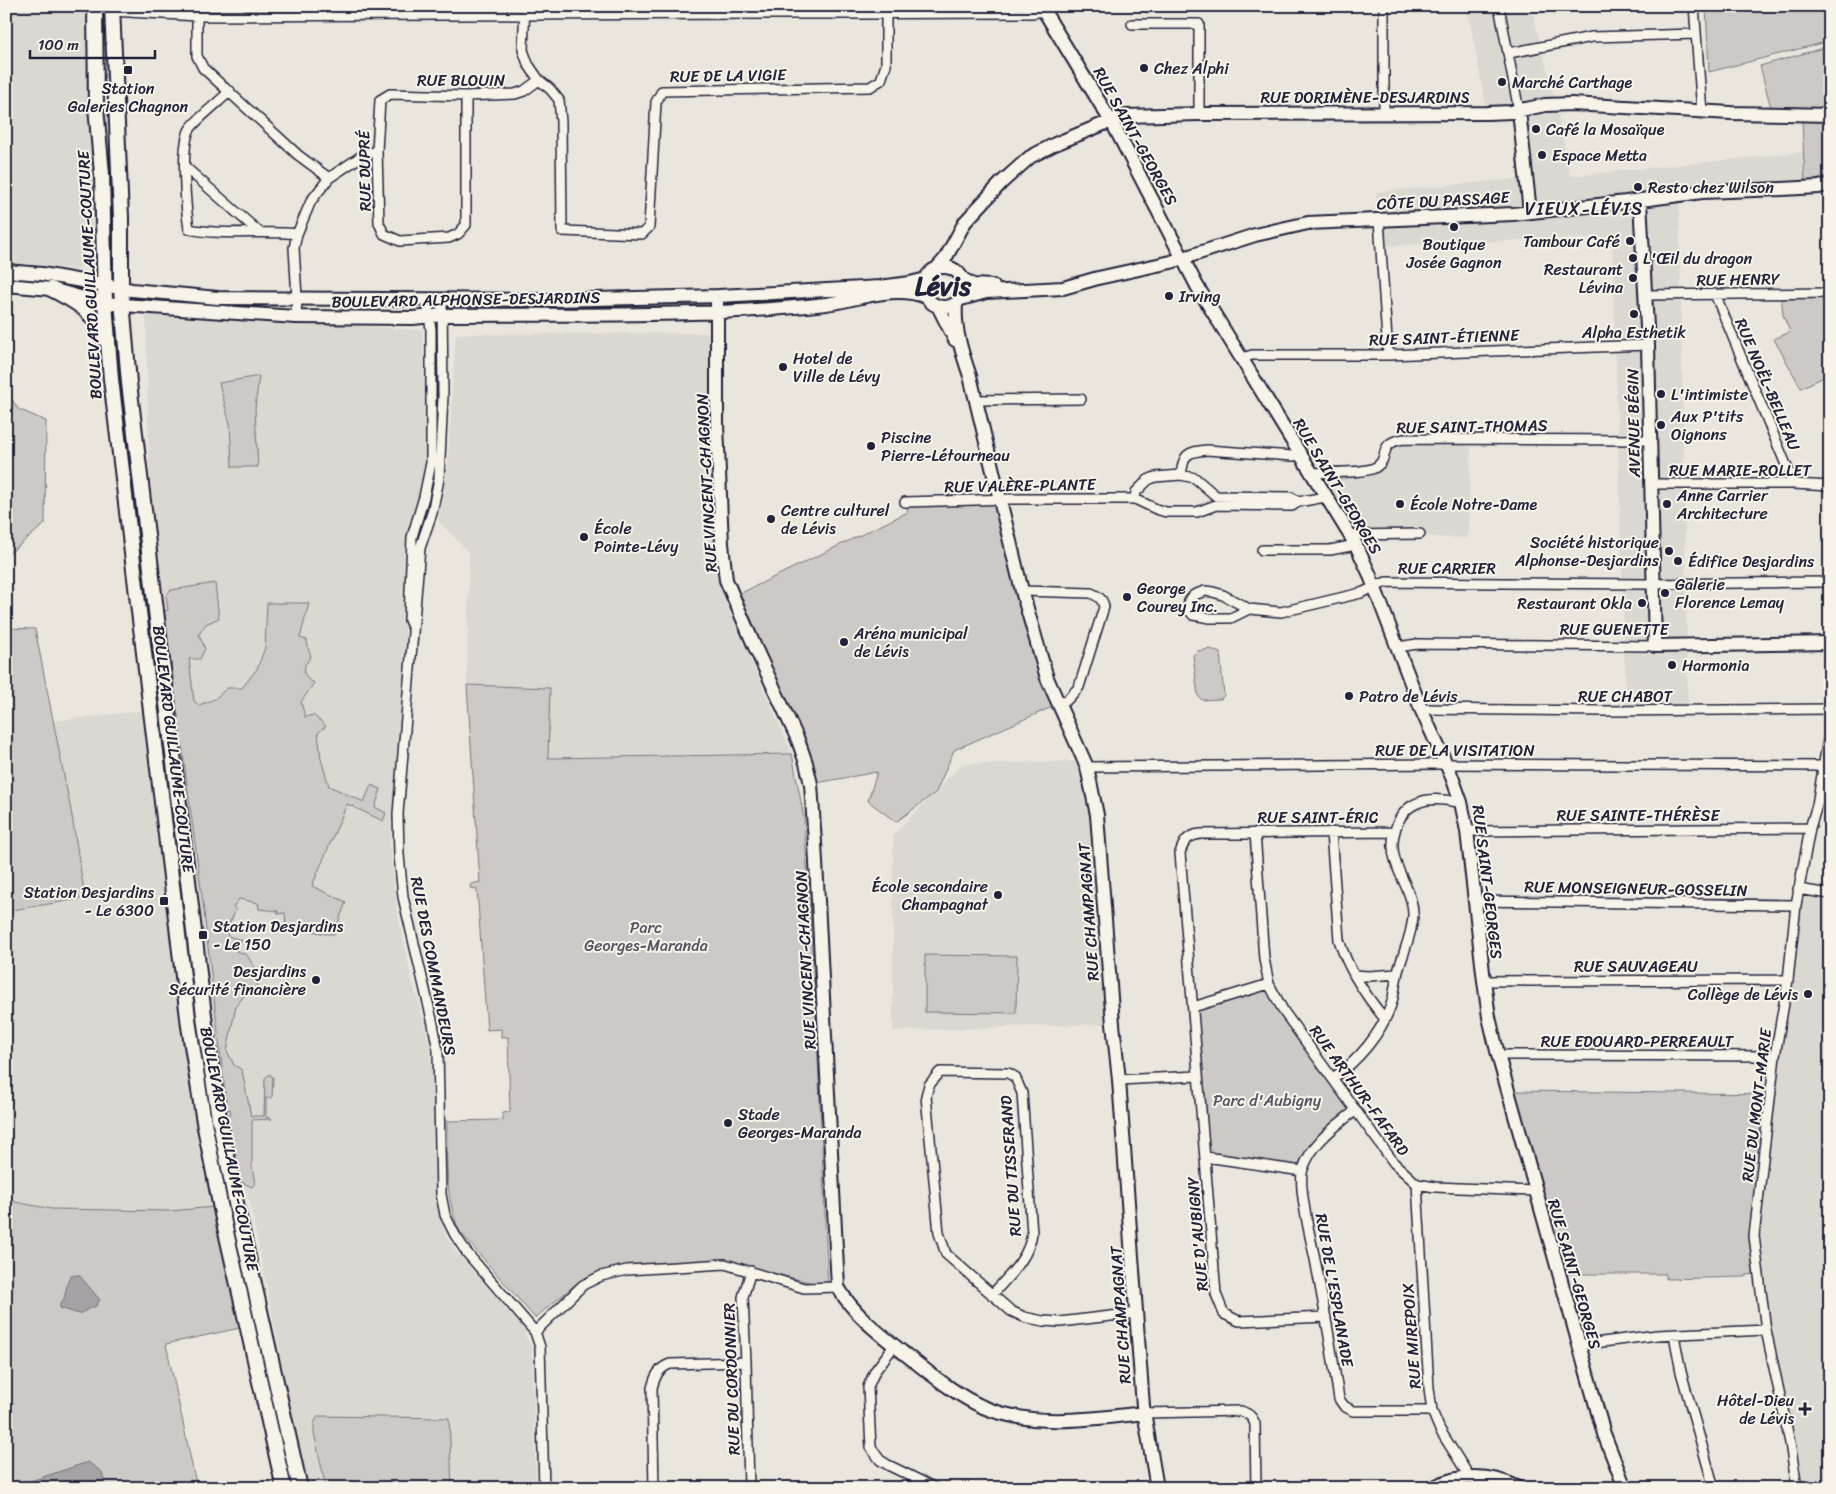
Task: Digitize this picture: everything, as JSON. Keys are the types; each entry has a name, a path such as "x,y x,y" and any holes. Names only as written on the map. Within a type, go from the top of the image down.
{"main road":[{"name":"BOULEVARD GUILLAUME-COUTURE","path":"94,6 96,108 102,174 104,286 111,379 190,1026 204,1122 222,1214 284,1488"},
{"name":"BOULEVARD GUILLAUME-COUTURE","path":"112,9 121,218 121,289 133,427 205,1024 219,1118 238,1213 300,1488"},
{"path":"51,289 79,306 96,320 111,379"},
{"path":"296,1467 305,1488"},
{"path":"278,1488 280,1470"}],"street":[{"path":"1384,6 1384,113"},
{"path":"1499,6 1519,111 1530,212"},
{"path":"1694,6 1702,112"},
{"path":"112,9 197,16 525,11 1032,13 1042,9"},
{"name":"RUE SAINT-GEORGES","path":"1042,9 1111,121 1206,302 1353,540 1374,586 1421,709 1446,764 1461,802 1467,831 1484,981 1489,1017 1498,1055 1604,1434 1626,1488"},
{"name":"RUE DE LA VIGIE","path":"525,11 523,50 528,64 539,80 550,89 558,100 562,122 562,231 642,234 650,227 656,102 662,91 870,87 881,80 886,66 886,13"},
{"path":"197,16 197,56 203,68 298,155 329,178"},
{"path":"1132,24 1200,24 1199,114"},
{"path":"1509,53 1592,37 1696,34"},
{"name":"RUE BLOUIN","path":"380,100 390,94 466,96 515,94 524,91 539,80"},
{"path":"230,92 190,129 185,143 189,229 202,232 297,234"},
{"name":"RUE DUPRÉ","path":"380,100 377,150 380,223 384,234 400,240 449,238 458,234 466,225 466,96"},
{"name":"RUE DORIMÈNE-DESJARDINS","path":"937,268 945,259 965,222 1002,182 1030,157 1056,144 1126,116 1487,113 1519,111 1546,105 1572,104 1702,112 1824,115"},
{"path":"1824,115 1830,109"},
{"path":"296,317 297,298 294,248 297,234 311,202 329,178 363,155 377,150"},
{"path":"185,167 259,232"},
{"name":"CÔTE DU PASSAGE","path":"1182,259 1255,235 1300,224 1341,220 1379,220 1530,212 1640,201 1702,192 1782,190 1819,187 1830,184"},
{"name":"AVENUE BÉGIN","path":"1640,201 1648,345 1652,584 1655,646"},
{"path":"1379,220 1388,355"},
{"path":"1098,278 1003,286 973,285 963,279 954,269 937,268 926,279 924,291 926,297 938,306 950,307 958,301 986,292 1063,288 1182,259"},
{"name":"BOULEVARD ALPHONSE-DESJARDINS","path":"6,271 42,274 121,289 218,298 427,300 554,300 717,296 880,287 926,279"},
{"path":"958,301 965,286 963,279"},
{"name":"BOULEVARD ALPHONSE-DESJARDINS","path":"6,284 51,289 105,303 296,317 717,313 814,305 893,292 912,292 926,297"},
{"name":"RUE HENRY","path":"1646,295 1830,293"},
{"name":"RUE NOËL-BELLEAU","path":"1715,294 1794,484"},
{"name":"RUE VINCENT-CHAGNON","path":"717,296 718,455 722,544 726,580 798,740 811,784 838,1288"},
{"name":"RUE DES COMMANDEURS","path":"412,628 409,620 412,537 424,497 431,462 430,330 427,300"},
{"name":"RUE DES COMMANDEURS","path":"442,300 442,396 439,479 432,513 420,548 398,814 399,855 403,897 438,1051 442,1194 445,1215 455,1235 468,1253 535,1332 540,1347 544,1488"},
{"name":"RUE CHAMPAGNAT","path":"958,301 956,319 962,351 1001,499 1022,592 1047,678 1087,767 1097,816 1144,1413 1158,1488"},
{"name":"RUE CHAMPAGNAT","path":"938,306 962,351"},
{"name":"RUE SAINT-ÉTIENNE","path":"1242,358 1252,355 1388,355 1648,345"},
{"path":"976,400 1081,399"},
{"name":"RUE SAINT-THOMAS","path":"1310,473 1370,470 1381,463 1388,444 1393,441 1650,440"},
{"path":"1181,475 1183,460 1193,451 1207,450 1300,455"},
{"path":"1135,499 1136,492 1148,480 1155,477 1181,475 1195,478 1216,500"},
{"name":"RUE MARIE-ROLLET","path":"1650,484 1794,484 1830,486"},
{"name":"RUE VALÈRE-PLANTE","path":"906,502 1001,499 1135,499 1143,504 1166,512 1197,512 1216,500 1291,497 1298,502 1325,497"},
{"path":"1262,550 1330,550 1353,540 1420,534"},
{"name":"RUE CARRIER","path":"1249,609 1231,618 1210,618 1193,615 1188,609 1188,605 1194,595 1213,592 1223,595 1249,609 1282,612 1361,593 1386,582 1652,584 1830,582"},
{"path":"1022,592 1091,593 1097,595 1103,602 1101,616 1079,688 1067,700 1059,704"},
{"name":"RUE GUENETTE","path":"1398,647 1417,644 1655,646 1830,643"},
{"name":"RUE CHABOT","path":"1421,709 1603,711 1830,709"},
{"name":"RUE DU MONT-MARIE","path":"1797,1488 1790,1443 1766,1330 1754,1236 1775,1056 1788,980 1798,889 1810,828 1817,805 1830,726"},
{"name":"RUE DE LA VISITATION","path":"1087,767 1446,764 1823,766"},
{"name":"RUE SAINT-ÉRIC","path":"1189,836 1200,834 1394,832 1400,818 1409,808 1419,802 1434,800 1461,802"},
{"name":"RUE SAINTE-THÉRÈSE","path":"1467,831 1810,828"},
{"path":"1330,832 1339,940 1346,963 1367,998 1385,1019"},
{"path":"1332,1078 1358,1057 1385,1019 1393,997 1397,974 1411,928 1412,904 1395,861 1394,832"},
{"name":"RUE ARTHUR-FAFARD","path":"1254,833 1264,959 1269,984 1284,1012 1394,1163 1417,1184"},
{"name":"RUE D'AUBIGNY","path":"1189,836 1184,841 1180,853 1216,1294 1224,1314 1239,1321 1326,1317"},
{"path":"1798,889 1830,894"},
{"name":"RUE MONSEIGNEUR-GOSSELIN","path":"1475,901 1796,905"},
{"path":"1354,975 1397,974"},
{"name":"RUE SAUVAGEAU","path":"1484,981 1788,980"},
{"path":"1193,1006 1269,984"},
{"name":"RUE EDOUARD-PERREAULT","path":"1498,1055 1775,1056"},
{"name":"RUE DU TISSERAND","path":"992,1295 1024,1258 1030,1245 1032,1233 1022,1093 1015,1077 1008,1073 940,1072 929,1085 926,1096 939,1233 946,1254 992,1295 1011,1311 1024,1317 1060,1322 1136,1312"},
{"path":"1119,1080 1197,1076"},
{"path":"1206,1157 1302,1171 1307,1158 1325,1135 1356,1110"},
{"name":"RUE DE L'ESPLANADE","path":"1302,1171 1304,1200 1339,1399 1344,1406 1353,1411 1432,1411"},
{"path":"1417,1184 1435,1187 1535,1191"},
{"name":"RUE MIREPOIX","path":"1417,1184 1432,1411 1440,1430 1469,1476"},
{"path":"535,1332 583,1285 601,1276 627,1270 725,1264 804,1288 838,1288 848,1303 894,1346 962,1396 1001,1413 1035,1420 1144,1413 1242,1411 1248,1413 1253,1418 1255,1424 1256,1488"},
{"name":"RUE DU CORDONNIER","path":"750,1488 743,1297 752,1271"},
{"path":"1579,1345 1657,1335 1766,1330"},
{"path":"1674,1335 1681,1372 1714,1488"},
{"path":"894,1346 875,1371 868,1387 871,1448 880,1460 935,1488"},
{"path":"654,1488 652,1388 657,1372 670,1364 746,1362"},
{"path":"1432,1488 1454,1479 1469,1476 1498,1479 1519,1488"}],"shaded area":[{"path":"6,6 91,6 99,235 93,256 75,271 67,268 6,265"},
{"path":"1467,6 1531,6 1556,104 1570,176 1803,152 1805,188 1679,195 1688,711 1626,711 1612,237 1380,246 1376,192 1526,178 1519,111 1487,113"},
{"path":"146,313 423,330 428,461 406,539 407,628 390,842 397,910 412,980 428,1035 432,1071 438,1205 446,1235 454,1249 525,1330 526,1337 532,1348 536,1488 307,1488 249,1199 219,1200 215,1207 142,1215 60,1211 15,1202 6,1196 6,911 84,898 72,816 53,721 174,707 159,581 149,473"},
{"name":"École Pointe-Lévy","path":"709,333 716,560 724,598 792,754 548,758 549,688 467,685 469,553 438,521 447,472 456,334"},
{"name":"École Notre-Dame","path":"1404,439 1471,446 1468,538 1350,535 1310,473 1370,470 1384,452"},
{"name":"École secondaire Champagnat","path":"1079,761 1099,841 1113,1024 893,1031 893,835 962,764"},
{"name":"Collège de Lévis","path":"1798,889 1830,894 1830,1488 1796,1488 1754,1236"},
{"path":"79,1275 100,1300 95,1307 79,1314 60,1308 60,1304 64,1298 69,1279 71,1276"},
{"path":"88,1462 102,1472 106,1488 6,1488 6,1482 16,1486"}],"green space":[{"path":"1706,6 1830,6 1830,41 1709,72"},
{"path":"1830,46 1830,102 1820,109 1771,108 1760,66"},
{"path":"1802,120 1830,121 1830,181 1805,185"},
{"path":"1781,293 1830,293 1830,374 1801,388 1774,339 1790,332 1783,315"},
{"path":"259,376 255,409 258,467 232,467 230,424 219,383"},
{"path":"6,390 18,409 46,421 45,524 6,556"},
{"path":"1001,499 1059,704 954,750 936,792 896,822 868,801 877,772 811,784 733,597 908,512 905,502"},
{"path":"215,583 219,618 206,624 199,634 205,649 200,659 189,659 194,701 199,705 215,699 227,688 242,688 257,669 265,648 267,603 309,603 300,638 307,640 311,656 305,665 304,673 314,683 301,702 305,717 313,715 326,726 318,733 321,759 329,786 364,802 371,785 381,789 375,807 386,813 383,821 347,804 312,886 346,902 334,934 325,934 290,926 286,929 285,913 278,914 278,911 259,909 258,903 239,899 233,907 236,910 229,924 227,923 225,927 228,936 242,940 236,951 247,955 254,967 260,969 257,989 251,987 236,1006 227,1051 234,1065 242,1070 251,1116 264,1116 265,1078 270,1074 273,1078 272,1098 266,1098 266,1117 272,1119 252,1120 252,1168 255,1183 252,1187 243,1183 240,1179 228,1118 229,1114 231,1114 230,1109 227,1110 203,904 164,611 168,610 166,595 171,590"},
{"path":"6,628 35,629 72,816 85,898 6,911"},
{"path":"1211,649 1220,653 1224,695 1221,699 1202,700 1198,696 1193,655 1197,651"},
{"name":"Parc Georges-Maranda","path":"467,685 550,688 548,758 792,754 804,818 817,1035 828,1287 726,1261 618,1266 577,1283 535,1318 460,1232 451,1205 449,1192 447,1121 503,1120 503,1113 510,1112 508,1037 501,1037 501,1029 487,1030 477,889 470,888 471,884 480,882"},
{"path":"925,955 1017,956 1016,1013 925,1012"},
{"name":"Parc d'Aubigny","path":"1269,984 1356,1110 1325,1135 1302,1171 1206,1157 1193,1007"},
{"path":"1511,1091 1774,1094 1754,1236 1759,1274 1746,1275 1746,1277 1666,1279 1666,1274 1564,1274"},
{"path":"6,1196 15,1202 52,1209 169,1211 215,1207 240,1328 166,1344 197,1488 6,1488"},
{"path":"318,1416 449,1418 452,1488 326,1488 314,1433 314,1423"}],"place":[{"name":"Chez Alphi","path":"1144,68"},
{"name":"Station Galeries Chagnon","path":"128,70"},
{"name":"Marché Carthage","path":"1502,82"},
{"name":"Café la Mosaïque","path":"1536,129"},
{"name":"Espace Metta","path":"1542,155"},
{"name":"Resto chez Wilson","path":"1638,187"},
{"name":"Boutique Josée Gagnon","path":"1454,227"},
{"name":"Tambour Café","path":"1630,241"},
{"name":"L'Œil du dragon","path":"1633,258"},
{"name":"Restaurant Lévina","path":"1633,278"},
{"name":"Irving","path":"1169,296"},
{"name":"Alpha Esthetik","path":"1634,314"},
{"name":"Hotel de Ville de Lévy","path":"783,367"},
{"name":"L'intimiste","path":"1661,394"},
{"name":"Aux P'tits Oignons","path":"1661,425"},
{"name":"Piscine Pierre-Létourneau","path":"871,446"},
{"name":"École Notre-Dame","path":"1400,504"},
{"name":"Anne Carrier Architecture","path":"1667,504"},
{"name":"Centre culturel de Lévis","path":"771,519"},
{"name":"École Pointe-Lévy","path":"584,537"},
{"name":"Société historique Alphonse-Desjardins","path":"1669,551"},
{"name":"Édifice Desjardins","path":"1678,561"},
{"name":"Galerie Florence Lemay","path":"1665,593"},
{"name":"George Courey Inc.","path":"1127,597"},
{"name":"Restaurant Okla","path":"1642,603"},
{"name":"Aréna municipal de Lévis","path":"844,642"},
{"name":"Harmonia","path":"1672,665"},
{"name":"Patro de Lévis","path":"1349,696"},
{"name":"École secondaire Champagnat","path":"998,895"},
{"name":"Station Desjardins - Le 6300","path":"164,901"},
{"name":"Station Desjardins - Le 150","path":"203,935"},
{"name":"Desjardins Sécurité financière","path":"316,980"},
{"name":"Collège de Lévis","path":"1808,994"},
{"name":"Stade Georges-Maranda","path":"728,1123"},
{"name":"Hôtel-Dieu de Lévis","path":"1805,1409"}],"district":[{"name":"VIEUX-LÉVIS","path":"1584,209"},
{"name":"Lévis","path":"943,286"}]}
